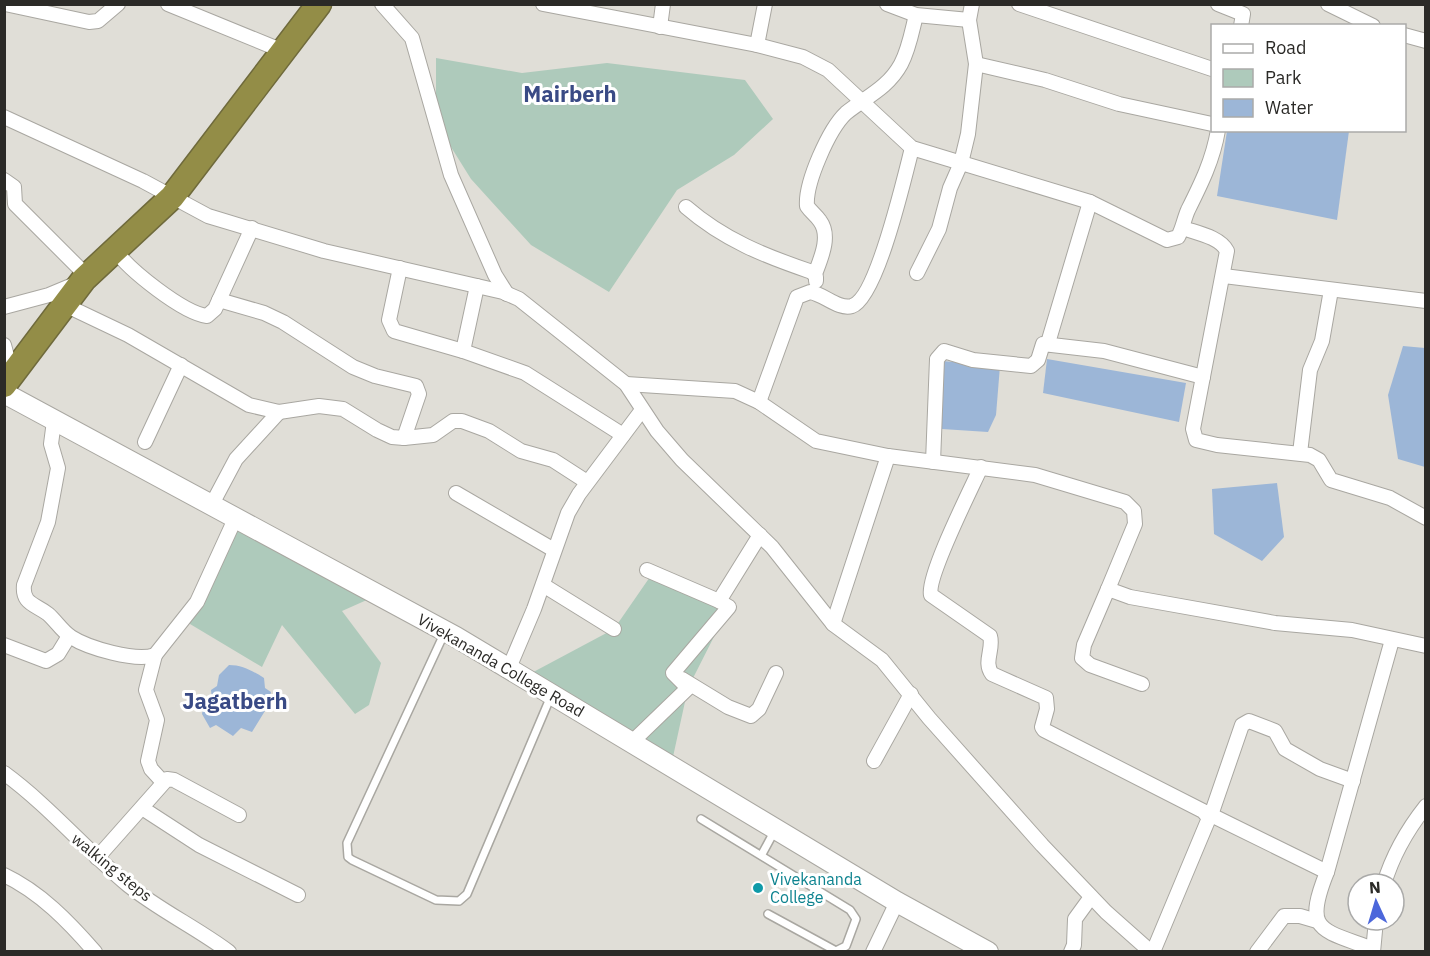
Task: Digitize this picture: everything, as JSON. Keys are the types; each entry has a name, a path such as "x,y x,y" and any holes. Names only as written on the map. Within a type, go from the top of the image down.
{"highway":[{"path":"7,384 86,278 172,197 319,4"}],"street":[{"path":"5,4 89,22 98,21 117,4"},
{"path":"168,4 283,51"},
{"path":"382,4 407,30 416,46 451,175 495,275 507,294"},
{"path":"543,4 757,45 803,57 828,70 912,148 1090,202 1167,240 1178,237 1183,228 1187,212 1208,171 1218,132"},
{"path":"660,27 663,4"},
{"path":"757,45 765,4"},
{"path":"887,4 916,15 969,20"},
{"path":"917,273 939,229 950,188 961,163 970,124 976,64 969,20 972,4"},
{"path":"1019,4 1211,69"},
{"path":"1218,4 1242,15"},
{"path":"1328,4 1370,24"},
{"path":"813,292 825,233 821,222 807,206 808,186 837,124 883,87 901,64 916,15"},
{"path":"1406,36 1425,41"},
{"path":"976,64 1022,73 1119,104 1211,124"},
{"path":"4,117 143,181 208,216 324,251 477,285 507,294 525,304 626,384 642,410 699,479 760,535 833,624 882,660 968,763 1091,897 1152,951 1208,823 1207,813 1242,724 1249,721 1275,731 1285,749 1308,763 1353,781"},
{"path":"759,402 797,297 803,293 813,292 842,306 857,304 865,295 875,274 912,148"},
{"path":"4,180 14,187 15,204 86,278 60,291 4,307"},
{"path":"1048,343 1090,202"},
{"path":"686,207 719,234 748,249 815,274"},
{"path":"114,250 122,261 159,291 202,315 212,314 252,228"},
{"path":"1183,228 1224,244 1227,251 1193,429 1196,440 1217,445 1300,453 1318,460 1331,480 1390,498 1425,518"},
{"path":"400,268 389,320 390,326 401,334 463,351 525,373 623,435"},
{"path":"1224,276 1425,301"},
{"path":"463,351 477,285"},
{"path":"1300,453 1310,370 1322,340 1331,290"},
{"path":"219,300 247,307 283,322 353,367 416,386 419,394 404,438"},
{"path":"65,305 181,365 249,405 279,412 319,406 343,409 377,430 392,437 404,438 433,435 453,421 462,420 489,431 521,451 553,460 587,482"},
{"path":"933,462 939,354 944,351 973,360 1031,366 1038,360 1040,347 1048,343 1104,351 1203,376"},
{"path":"4,345 7,384"},
{"path":"145,442 181,365"},
{"name":"Vivekananda College Road","path":"7,384 54,421 445,631 897,902 988,951"},
{"path":"626,384 735,391 759,402 816,441 888,456 1035,475 1125,502 1134,511 1135,524 1083,645 1082,658 1090,664 1142,684"},
{"path":"509,668 543,585 568,513 587,482 642,410"},
{"path":"211,506 236,459 279,412"},
{"path":"54,421 51,444 58,468 44,538 24,585 23,594 31,605 45,612 69,636 104,650 139,657 155,654"},
{"path":"833,624 888,456"},
{"path":"981,467 933,576 931,595 990,636 992,643 987,663 992,674 1046,698 1047,709 1042,727 1044,730 1327,872"},
{"path":"456,493 554,550"},
{"path":"162,781 151,769 148,761 157,720 146,690 155,654 197,602 235,519"},
{"path":"719,601 760,535"},
{"path":"647,570 719,601 729,608 673,673"},
{"path":"543,585 614,629"},
{"path":"1108,589 1141,601 1275,624 1353,630 1425,646"},
{"path":"4,645 46,661 58,654 69,636"},
{"path":"1317,921 1316,900 1327,872 1392,640"},
{"path":"673,673 728,707 751,716 759,709 776,673"},
{"path":"632,742 688,688 673,673"},
{"path":"874,761 911,694"},
{"name":"walking steps","path":"4,772 131,887 229,951"},
{"path":"97,858 142,808 162,781 174,780 239,815"},
{"path":"1388,872 1409,827 1425,806"},
{"path":"142,808 199,845 298,895"},
{"path":"4,875 40,897 95,951"},
{"path":"1071,951 1074,945 1074,919 1091,897"},
{"path":"873,951 897,902"},
{"path":"1257,951 1284,916 1300,916 1317,921 1329,933 1373,950 1375,932"}],"lane":[{"path":"445,631 347,843 348,857 352,860 436,900 459,901 466,894 552,694"},
{"path":"701,819 850,910 856,919 846,946 836,951 768,914"},
{"path":"762,855 776,828"}],"green space":[{"path":"436,58 522,73 607,63 745,80 773,119 734,155 677,190 609,292 531,245 471,179 436,123"},
{"path":"236,522 378,595 342,611 381,663 369,705 355,714 282,625 262,667 185,621"},
{"path":"652,574 729,607 688,688 671,766 524,677 614,629"}],"water":[{"path":"1227,132 1349,132 1337,220 1217,196"},
{"path":"1403,346 1425,348 1425,467 1398,459 1388,395"},
{"path":"1047,359 1186,383 1179,422 1043,393"},
{"path":"942,361 1000,366 996,415 988,432 942,429"},
{"path":"1277,483 1284,537 1262,561 1214,534 1212,489"},
{"path":"229,665 247,669 264,678 265,688 271,692 268,706 252,732 241,728 233,736 216,725 210,728 202,714 204,703 212,699 211,690 217,686 219,675"}],"place":[{"name":"Vivekananda College","path":"758,888"}],"district":[{"name":"Mairberh","path":"570,94"},
{"name":"Jagatberh","path":"235,701"}]}
